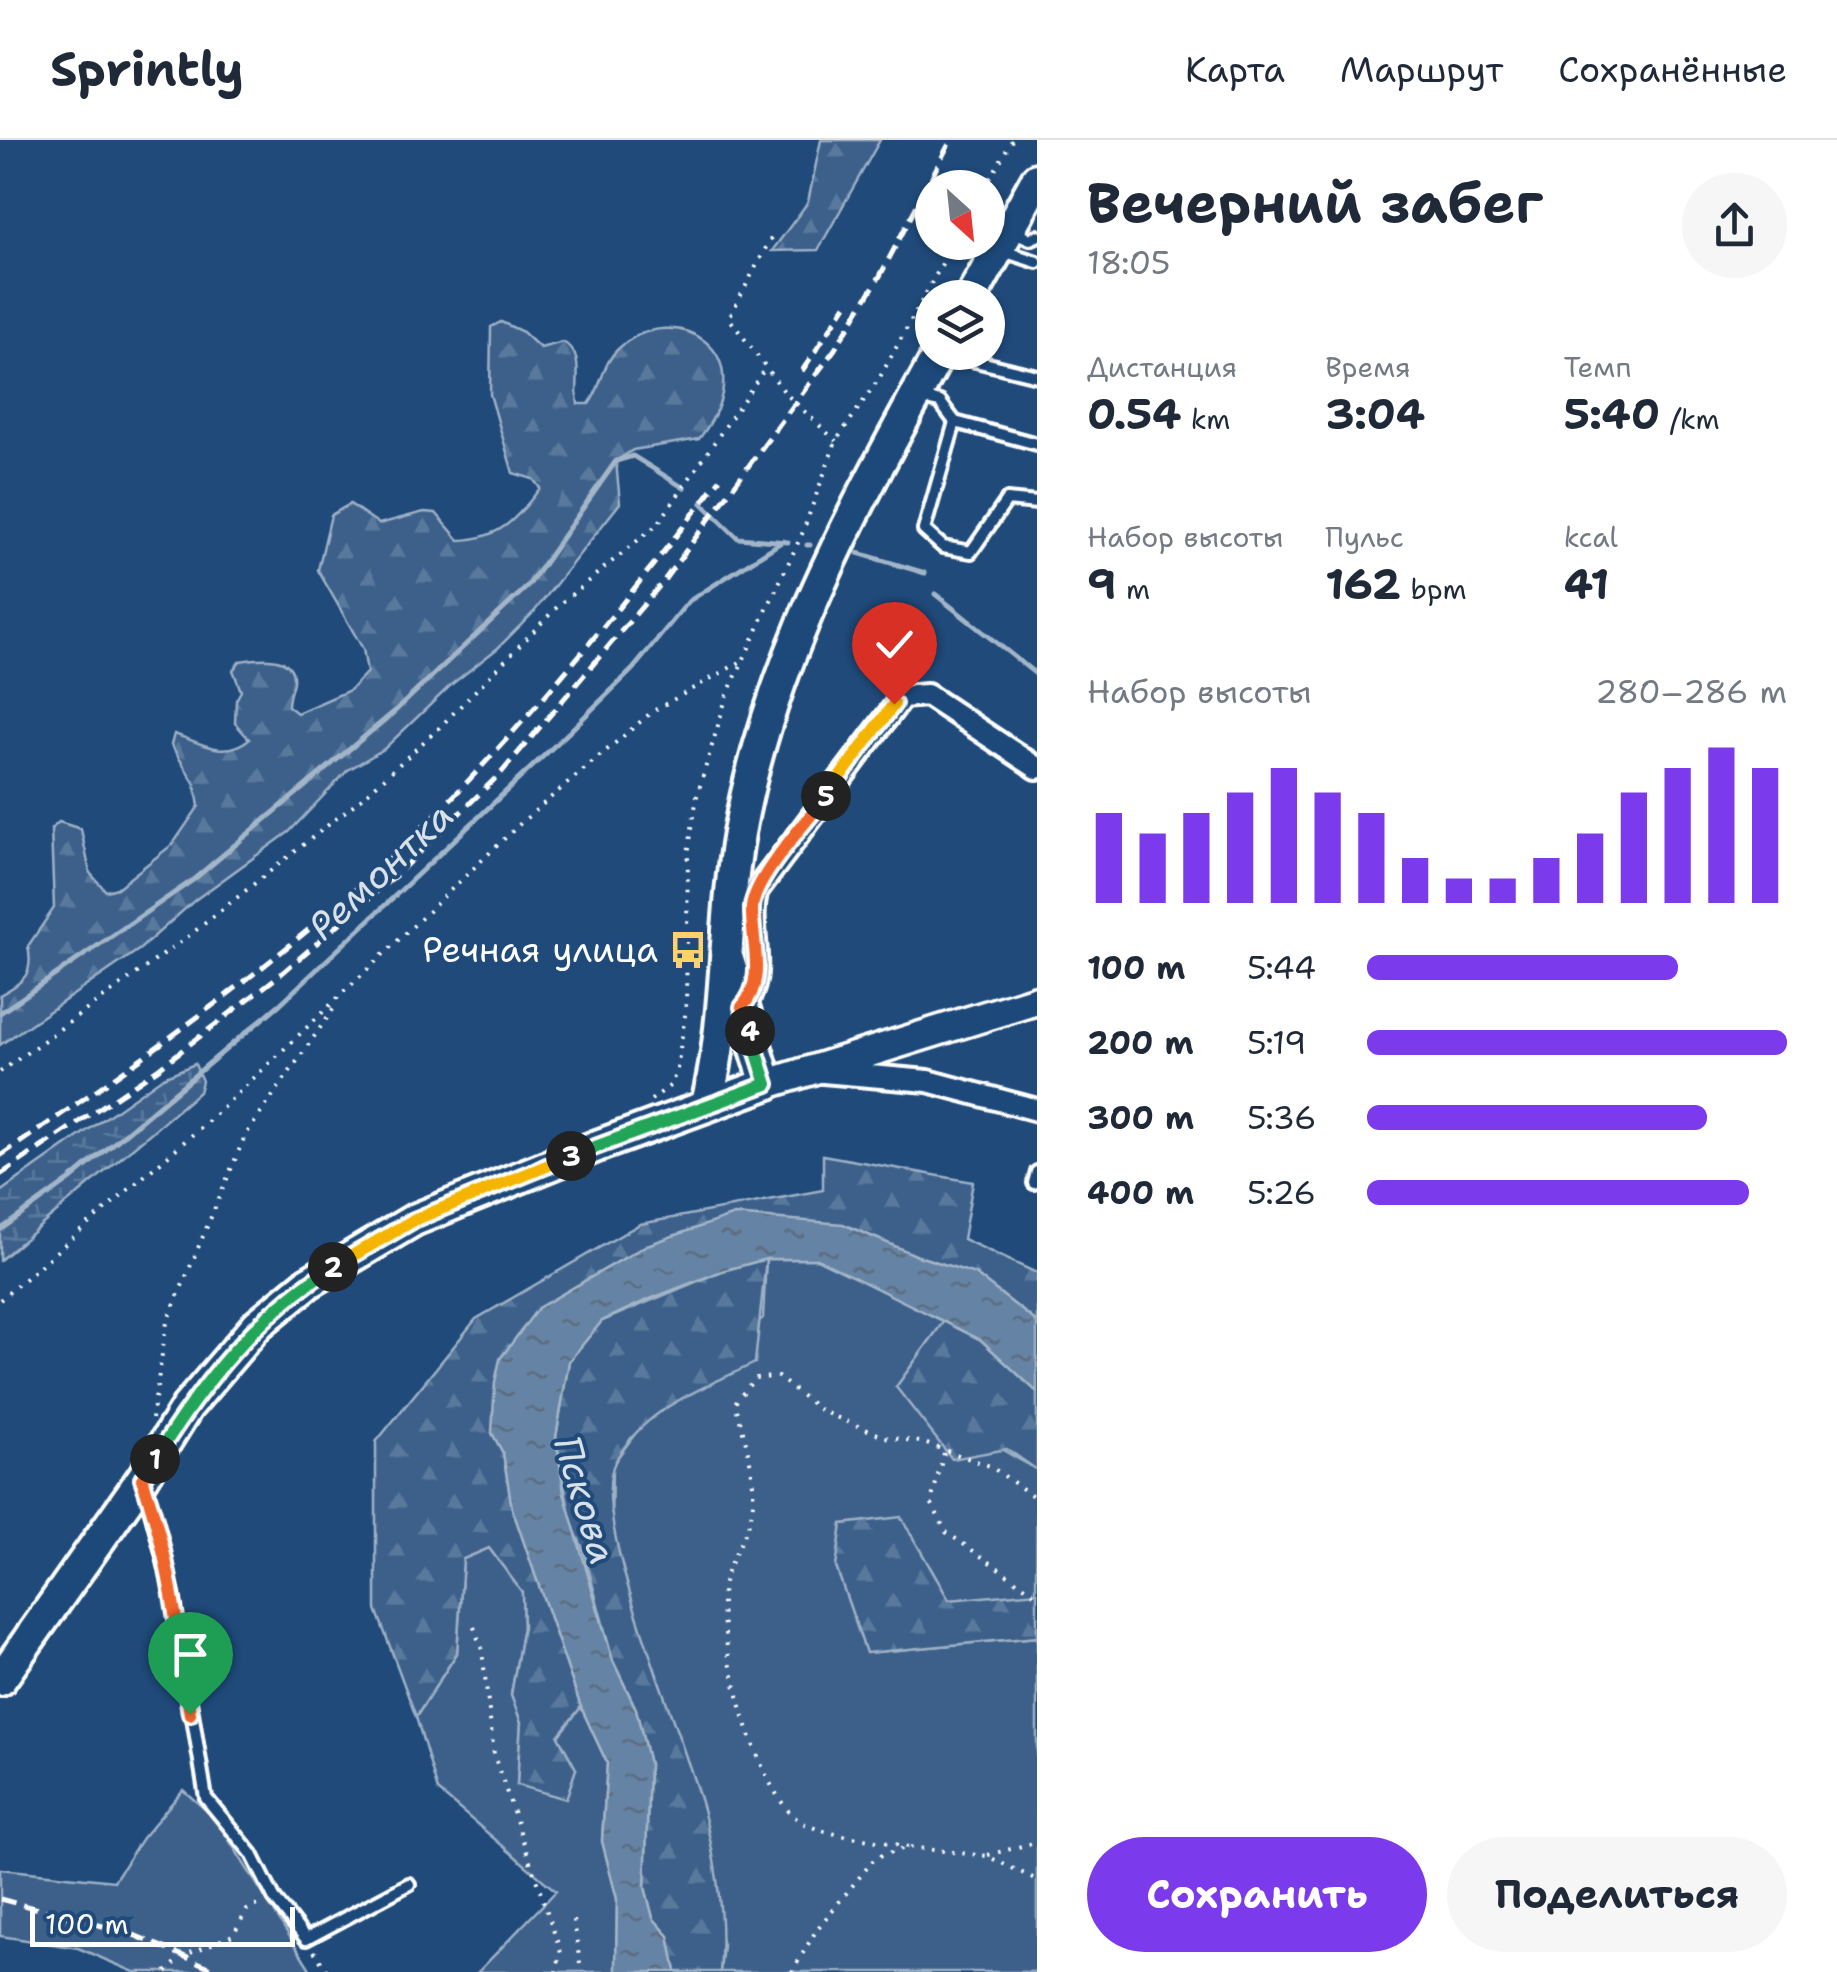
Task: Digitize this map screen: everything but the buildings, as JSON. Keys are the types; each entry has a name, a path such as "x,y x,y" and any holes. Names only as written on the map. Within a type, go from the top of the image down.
{"main road":[{"path":"983,280 1014,238 1037,179"},
{"path":"707,1104 720,1052 719,1014 728,960 738,834 755,757 795,639 862,490 931,370"},
{"path":"0,1680 142,1479 187,1408 226,1359 308,1283 414,1220 767,1084 728,960"}],"street":[{"path":"742,1007 754,994 752,904 757,890 902,697 927,694 1037,768"},
{"path":"767,1084 1037,1000"},
{"path":"811,1071 928,1081 1037,1110"}],"lane":[{"path":"1014,238 1037,262"},
{"path":"1005,368 1037,376"},
{"path":"916,397 940,402 954,422 1037,444"},
{"path":"954,422 924,530 943,547 971,552 1007,500 1037,503"},
{"path":"142,1479 157,1519 172,1590 206,1798 252,1854 274,1898 306,1939 409,1884"}],"path":[{"path":"995,170 1012,140"},
{"path":"771,238 729,318 764,370 802,413 836,441"},
{"path":"0,1072 185,939 362,798 438,728 560,604 658,524 764,370"},
{"path":"0,1300 340,1000 524,821 639,723 742,661"},
{"path":"152,1420 167,1322 246,1136 340,1000"},
{"path":"1037,1498 990,1466 921,1442 885,1437 821,1411 778,1377 755,1378 735,1403 753,1482 750,1520 732,1557 721,1599 734,1687 754,1748 775,1792 802,1823 908,1847 987,1856 1037,1880"},
{"path":"944,1452 931,1502 946,1532 1037,1596"},
{"path":"474,1627 482,1650 494,1755 560,1952 556,1972"},
{"path":"987,1856 1037,1842"},
{"path":"792,1972 801,1952 860,1873 876,1858 908,1847"},
{"path":"166,1972 183,1956 233,1935 247,1910 274,1898"},
{"path":"574,1920 582,1972"},
{"path":"306,1939 328,1972"}],"green space":[{"path":"821,140 880,140 818,250 772,251 808,202"},
{"path":"501,322 523,332 540,348 563,342 570,347 577,362 578,404 589,404 618,349 640,334 664,329 686,331 705,342 718,358 723,380 718,408 699,439 633,450 616,461 620,503 534,612 498,648 452,684 384,749 348,770 289,832 195,900 140,949 0,1045 0,995 25,976 30,964 28,946 54,908 51,829 59,822 81,829 90,873 106,891 117,888 173,844 199,806 195,784 171,745 174,734 221,749 249,739 235,723 236,700 241,691 233,670 240,661 274,660 289,666 293,682 288,706 297,713 350,690 367,672 363,649 318,570 331,515 350,504 379,524 424,512 436,513 459,540 473,539 506,525 540,488 533,479 513,473 490,394 491,327"},
{"path":"195,1064 202,1081 199,1092 0,1260 0,1192 163,1077"},
{"path":"823,1155 973,1182 963,1239 1037,1273 1037,1322 975,1274 918,1256 647,1245 538,1308 492,1433 503,1453 512,1508 581,1707 558,1736 576,1769 566,1799 517,1785 521,1722 511,1695 523,1627 522,1592 489,1548 463,1559 457,1653 416,1717 376,1609 376,1442 476,1319 640,1224 823,1190"},
{"path":"766,1259 817,1259 944,1321 896,1387 1037,1470 1036,1594 949,1600 866,1653 1037,1637 1037,1972 720,1972 723,1945 611,1533 612,1465 649,1415 763,1318"},
{"path":"766,1259 755,1363 695,1391 642,1427 615,1462 610,1490 614,1531 626,1579 694,1780 716,1872 720,1972 676,1972 669,1936 653,1918 645,1887 649,1764 636,1709 613,1661 583,1549 571,1522 556,1437 569,1361 602,1321 722,1271"},
{"path":"944,1321 981,1340 1037,1392 1037,1470 1007,1449 952,1459 896,1387"},
{"path":"901,1517 949,1600 1037,1592 1037,1637 866,1653 836,1567 842,1524"},
{"path":"489,1548 522,1592 523,1627 511,1695 521,1722 517,1785 576,1769 558,1736 581,1707 607,1763 602,1841 617,1899 616,1972 478,1972 556,1891 438,1791 416,1717 457,1653 463,1559"},
{"path":"183,1790 216,1819 312,1972 134,1972 78,1948 0,1936 0,1869 114,1881 142,1838"}],"water":[{"path":"734,1215 843,1224 918,1256 975,1274 1037,1322 1037,1392 981,1340 817,1259 766,1259 722,1271 645,1301 602,1321 569,1361 556,1437 564,1493 613,1661 636,1709 649,1764 645,1887 653,1918 669,1936 676,1972 616,1972 617,1899 602,1841 607,1763 581,1707 512,1508 503,1453 492,1433 495,1382 500,1359 538,1308 647,1245"}],"waterway":[{"path":"0,1013 193,880 394,712 528,586 616,461 633,456 684,488"},
{"path":"702,503 738,538 788,542"},
{"name":"Ремонтка","path":"0,1230 71,1179 280,1004 633,669 689,601 783,541"},
{"name":"Ремонтка","path":"858,553 925,573"},
{"name":"Ремонтка","path":"935,594 1037,675"}],"railway":[{"path":"0,1175 159,1068 281,974 396,875 502,772 662,583 835,349 880,276 951,140"},
{"path":"802,371 846,305"},
{"path":"0,1156 253,974 314,925 429,821 514,731 605,625 720,479"},
{"path":"0,1899 129,1933 221,1972"}],"place":[{"name":"Речная улица","path":"688,950"}],"route":[{"path":"190,1714 172,1590 157,1519 142,1479 187,1408 258,1324 308,1283 360,1250 414,1220 536,1169 767,1084 742,1007 754,994 756,977 752,904 765,878 894,704"}],"water label":[{"name":"Пскова","path":"585,1500"}]}
